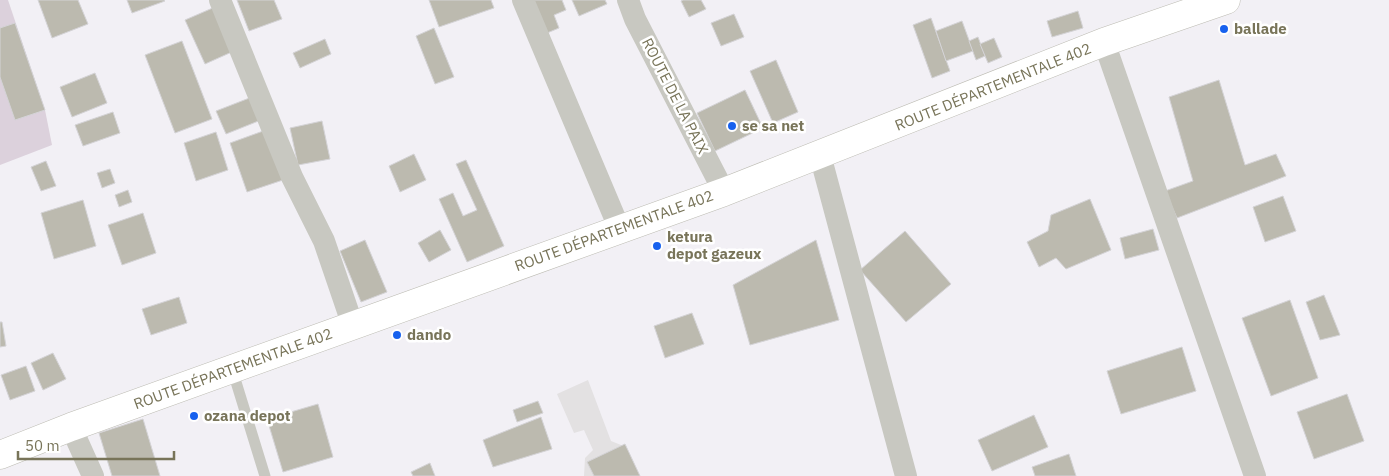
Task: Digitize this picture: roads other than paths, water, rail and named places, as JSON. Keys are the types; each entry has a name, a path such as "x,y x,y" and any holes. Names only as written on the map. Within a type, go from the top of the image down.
{"main road":[{"name":"ROUTE DÉPARTEMENTALE 402","path":"0,455 71,427 724,192 1104,42 1226,0"}],"street":[{"path":"220,0 292,177 324,241 353,326"},
{"path":"523,0 620,230"},
{"name":"ROUTE DE LA PAIX","path":"628,0 635,19 724,192"},
{"path":"1104,42 1255,476"},
{"path":"820,155 906,476"},
{"path":"71,427 93,476"}],"lane":[{"path":"232,370 265,476"}],"place":[{"name":"ballade","path":"1224,29"},
{"name":"se sa net","path":"732,126"},
{"name":"ketura depot gazeux","path":"657,246"},
{"name":"dando","path":"397,335"},
{"name":"ozana depot","path":"194,416"}]}
